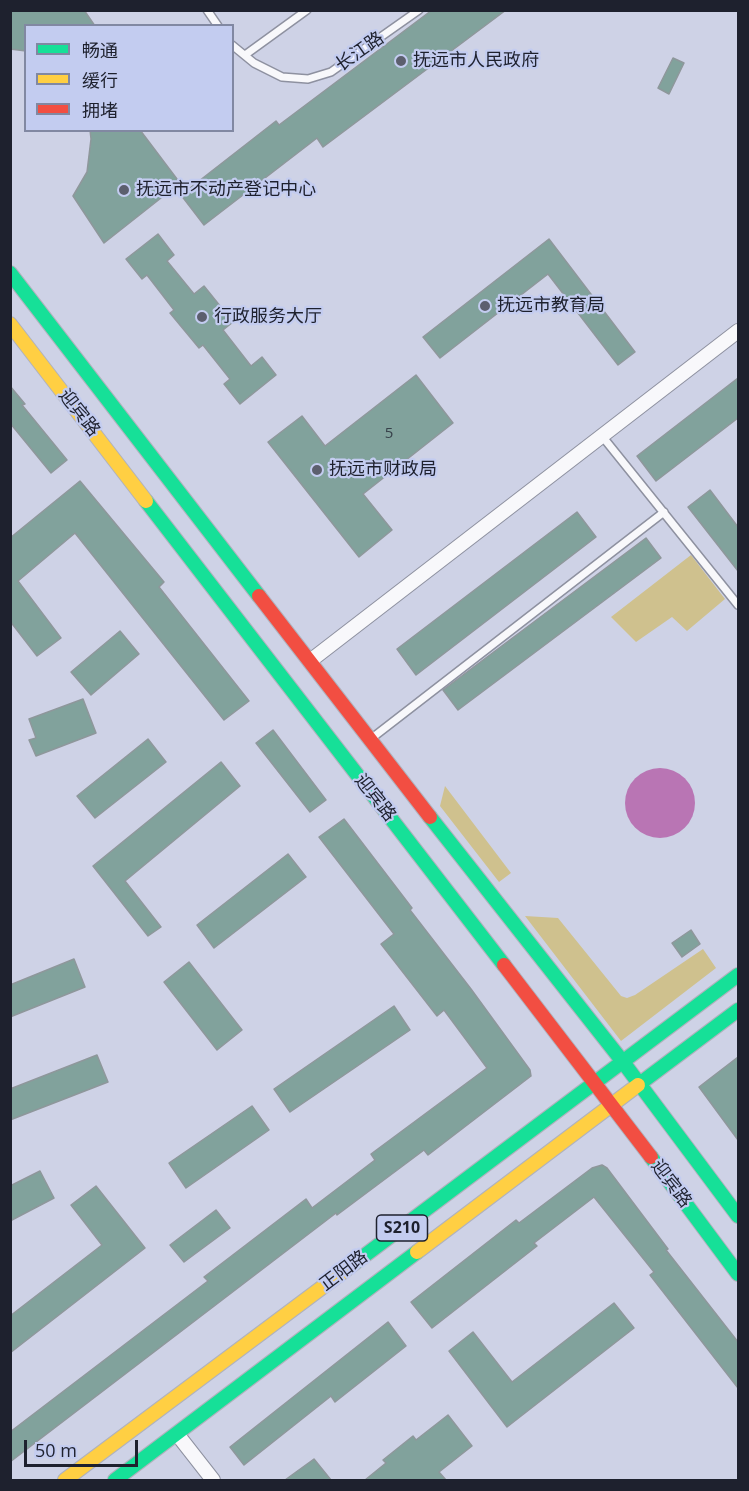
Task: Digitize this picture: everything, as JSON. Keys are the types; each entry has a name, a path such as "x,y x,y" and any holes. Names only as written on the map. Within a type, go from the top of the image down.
{"main road":[{"name":"迎宾路","path":"10,273 370,740 623,1062 738,1216"},
{"name":"迎宾路","path":"10,324 595,1083 738,1274"},
{"name":"正阳路","path":"65,1480 738,975"},
{"name":"正阳路","path":"115,1480 641,1086 738,1010"}],"street":[{"path":"310,661 738,331"},
{"path":"177,1434 213,1480"}],"lane":[{"path":"207,10 217,24"},
{"path":"245,56 307,10"},
{"name":"长江路","path":"234,47 254,63 282,77 308,79 332,72 419,10"},
{"path":"602,436 738,605"},
{"path":"370,740 664,512"}],"shaded area":[{"path":"691,555 725,599 687,631 672,617 636,642 611,617"},
{"path":"660,768 673,771 685,778 692,790 695,803 692,816 685,828 673,835 660,838 647,835 635,828 628,816 625,803 628,790 635,778 647,771"},
{"path":"445,786 511,873 499,882 440,806"},
{"path":"525,916 558,918 621,996 627,998 635,995 703,949 716,968 621,1041"}],"building":[{"path":"10,10 84,10 94,24 24,24 24,51 10,49"},
{"name":"抚远市人民政府","path":"432,10 506,10 323,147 317,138 204,225 181,195 276,121 279,125"},
{"path":"673,58 684,63 669,94 658,88"},
{"name":"抚远市不动产登记中心","path":"90,132 142,132 180,183 104,243 73,196 87,172"},
{"name":"行政服务大厅","path":"158,234 174,255 167,261 194,294 204,286 233,322 223,330 251,366 262,357 276,375 240,404 224,384 230,379 203,345 199,348 170,313 174,310 147,275 142,279 126,259"},
{"name":"抚远市教育局","path":"549,239 635,352 618,365 548,274 440,358 423,337"},
{"path":"416,375 453,423 363,494 392,530 359,557 268,442 302,416 325,446"},
{"path":"738,378 738,418 656,481 637,456"},
{"path":"10,386 25,404 22,405 67,460 51,473 10,423"},
{"path":"80,481 164,582 159,587 249,701 224,720 75,533 18,581 61,638 37,656 10,621 10,538"},
{"path":"710,490 738,527 738,571 688,507"},
{"path":"577,512 596,537 416,675 397,649"},
{"path":"646,538 661,558 458,710 443,690"},
{"path":"120,631 139,654 91,695 71,672"},
{"path":"83,699 96,733 36,756 29,740 36,738 29,719"},
{"path":"273,730 326,800 310,812 256,743"},
{"path":"148,739 166,762 95,818 77,796"},
{"path":"221,762 240,786 125,881 161,927 148,936 93,866"},
{"path":"344,819 530,1070 531,1076 428,1155 424,1150 337,1215 336,1213 10,1462 10,1432 208,1281 204,1277 306,1199 312,1208 375,1160 371,1154 487,1068 444,1010 437,1016 381,944 394,934 319,837"},
{"path":"288,854 306,877 214,948 197,925"},
{"path":"691,930 700,944 682,957 672,943"},
{"path":"74,959 85,987 10,1017 10,985"},
{"path":"189,962 242,1030 217,1050 164,982"},
{"path":"394,1006 410,1030 290,1112 274,1089"},
{"path":"97,1055 108,1082 10,1120 10,1089"},
{"path":"738,1057 738,1140 699,1087"},
{"path":"252,1106 269,1130 186,1188 169,1163"},
{"path":"602,1165 607,1168 668,1249 666,1250 738,1342 738,1388 650,1275 654,1272 594,1197 534,1243 537,1246 432,1328 411,1302 516,1220 519,1223 592,1168"},
{"path":"40,1171 54,1198 10,1221 10,1186"},
{"path":"96,1186 145,1248 10,1353 10,1316 102,1245 71,1205"},
{"path":"216,1210 230,1228 184,1262 170,1245"},
{"path":"614,1303 634,1328 507,1427 449,1351 473,1332 512,1382"},
{"path":"388,1322 406,1346 335,1402 331,1396 244,1465 230,1447"},
{"path":"448,1415 472,1446 439,1472 446,1480 365,1480 386,1463 383,1460 413,1436 416,1440"},
{"path":"314,1459 331,1480 285,1480"}],"traffic: fast":[{"path":"10,273 259,596"},
{"path":"146,501 504,965"},
{"path":"430,817 623,1062 738,1216"},
{"path":"344,1271 738,975"},
{"path":"638,1085 738,1010"},
{"path":"651,1157 738,1274"},
{"path":"115,1480 417,1252"}],"traffic: slow":[{"path":"10,324 146,501"},
{"path":"417,1252 638,1085"},
{"path":"65,1480 344,1271"}],"traffic: jam":[{"path":"259,596 430,817"},
{"path":"504,965 651,1157"}],"place":[{"name":"抚远市人民政府","path":"401,61"},
{"name":"抚远市不动产登记中心","path":"124,190"},
{"name":"抚远市教育局","path":"485,306"},
{"name":"行政服务大厅","path":"202,317"},
{"name":"抚远市财政局","path":"317,470"}]}
